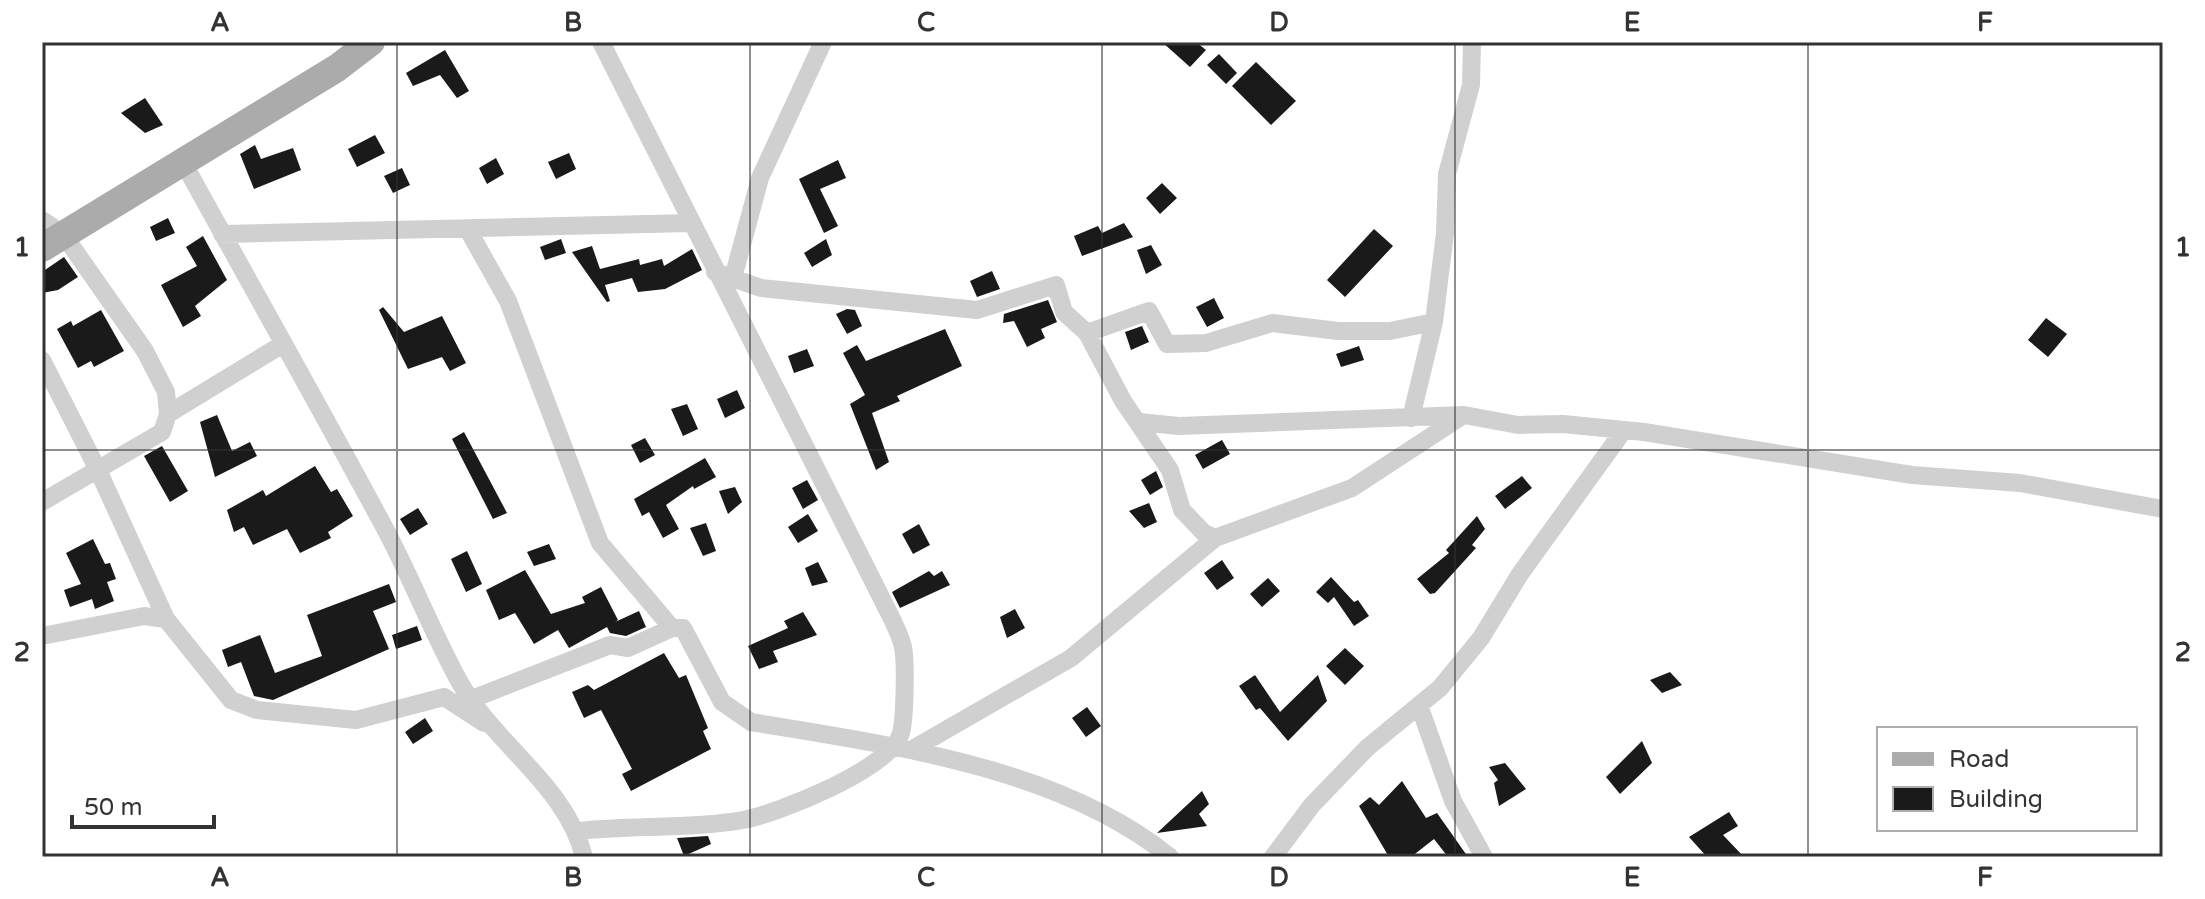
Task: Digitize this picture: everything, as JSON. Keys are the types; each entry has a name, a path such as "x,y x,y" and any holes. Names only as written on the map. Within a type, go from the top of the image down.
{"main road":[{"path":"49,234 183,162 337,68 371,42"}],"street":[{"path":"601,42 881,597 903,648 902,748"},
{"path":"733,278 760,178 823,42"},
{"path":"1411,418 1434,322 1445,233 1447,174 1471,85 1472,42"},
{"path":"183,162 384,525 460,683 490,726 548,789 578,831 584,857"},
{"path":"222,234 691,223"},
{"path":"467,228 508,301 600,543 672,628"},
{"path":"42,502 162,432 168,414 166,392 145,351 49,234"},
{"path":"715,272 761,288 977,310 1056,285 1064,312 1087,333 1123,401 1170,470 1182,510 1204,533 1215,538"},
{"path":"1087,333 1149,311 1167,344 1206,343 1272,323 1338,331 1377,331 1434,322"},
{"path":"168,414 283,344"},
{"path":"42,360 98,470 166,619 231,700 257,710 356,720 444,697 490,726"},
{"path":"578,831 743,820 794,806 1071,658 1215,538 1352,488 1464,415"},
{"path":"1139,422 1179,426 1464,415 1518,425 1563,424 1624,430 1912,475 2020,483 2163,509"},
{"path":"1273,857 1312,805 1367,748 1440,688 1481,638 1520,574 1624,430"},
{"path":"42,636 144,616 166,619"},
{"path":"472,699 610,645 628,648 672,628 683,628 706,678 722,702 751,722 964,762 1115,817 1170,857"},
{"path":"1419,705 1453,801 1484,857"}],"building":[{"path":"1162,42 1196,42 1206,50 1190,67"},
{"path":"445,50 469,91 457,98 440,75 413,86 406,73"},
{"path":"1219,54 1237,73 1226,84 1207,65"},
{"path":"1256,62 1296,101 1271,125 1232,86"},
{"path":"145,98 163,125 145,133 121,113"},
{"path":"375,135 385,153 357,167 348,149"},
{"path":"255,145 261,159 293,148 301,170 254,189 240,154"},
{"path":"569,153 576,169 556,179 548,162"},
{"path":"496,158 504,174 487,184 479,168"},
{"path":"838,160 846,178 820,189 838,226 824,233 799,179"},
{"path":"402,168 410,185 393,193 384,176"},
{"path":"1162,183 1177,198 1160,214 1146,198"},
{"path":"168,218 175,233 156,241 150,227"},
{"path":"1124,223 1133,237 1082,256 1074,236 1098,226 1102,233"},
{"path":"1374,229 1393,246 1345,297 1327,280"},
{"path":"203,236 227,280 195,306 201,316 183,327 161,285 197,266 186,247"},
{"path":"561,239 566,253 545,260 540,247"},
{"path":"826,239 832,255 812,267 804,253"},
{"path":"1151,245 1162,265 1146,274 1137,250"},
{"path":"592,246 600,269 639,259 640,265 662,259 664,266 692,249 702,270 665,289 638,292 632,278 605,285 610,301 607,302 572,252"},
{"path":"64,257 78,277 58,290 42,293 42,272"},
{"path":"992,271 1000,289 977,297 970,281"},
{"path":"1214,298 1224,318 1207,327 1196,307"},
{"path":"1048,300 1057,322 1041,329 1045,338 1027,347 1014,321 1003,323 1004,314"},
{"path":"383,307 404,332 442,316 466,363 450,371 442,357 408,369 379,310"},
{"path":"847,309 855,310 862,326 847,334 836,314"},
{"path":"101,310 124,351 94,367 91,361 78,368 57,329 71,321 73,326"},
{"path":"2046,318 2067,334 2048,357 2028,340"},
{"path":"1142,326 1149,342 1131,350 1125,332"},
{"path":"945,329 962,366 897,396 900,401 872,413 889,462 876,470 850,404 865,395 843,353 857,345 866,361"},
{"path":"1359,346 1364,360 1341,367 1336,354"},
{"path":"807,349 814,366 794,373 788,356"},
{"path":"737,390 745,408 725,418 717,399"},
{"path":"687,404 698,429 683,436 671,409"},
{"path":"217,415 232,451 250,442 257,456 215,477 200,422"},
{"path":"464,432 507,513 493,519 452,439"},
{"path":"645,438 655,455 640,463 631,445"},
{"path":"1222,440 1230,454 1203,469 1195,455"},
{"path":"162,446 188,491 170,502 144,456"},
{"path":"705,458 716,477 694,489 693,486 666,505 679,529 663,538 649,512 642,516 634,499"},
{"path":"315,466 331,492 337,489 353,516 328,532 331,538 300,553 287,529 253,545 244,527 234,532 227,510 263,490 266,496"},
{"path":"1156,471 1163,487 1150,495 1141,480"},
{"path":"1522,476 1532,488 1505,509 1495,496"},
{"path":"807,480 818,500 803,509 792,488"},
{"path":"735,487 742,502 728,514 719,491"},
{"path":"1149,503 1157,522 1144,528 1129,511"},
{"path":"418,508 428,524 410,535 400,519"},
{"path":"808,514 818,531 798,543 788,527"},
{"path":"1477,516 1485,529 1472,545 1476,548 1435,593 1430,594 1417,579 1449,553 1446,550"},
{"path":"706,523 716,551 703,556 690,528"},
{"path":"919,524 930,545 913,554 902,534"},
{"path":"93,539 105,564 110,563 116,579 107,582 114,601 95,609 92,599 70,607 64,590 81,584 66,553"},
{"path":"549,544 556,559 534,566 527,552"},
{"path":"467,551 482,584 466,592 451,559"},
{"path":"1222,560 1234,578 1217,590 1204,573"},
{"path":"818,562 828,582 812,586 805,568"},
{"path":"525,570 551,614 585,603 582,597 601,587 618,620 615,622 639,611 646,627 626,636 610,633 607,627 569,648 558,630 534,644 515,613 499,620 486,590"},
{"path":"929,571 934,576 942,571 950,585 900,608 892,592"},
{"path":"1331,577 1354,602 1358,600 1369,616 1354,626 1334,597 1328,603 1316,592"},
{"path":"1268,578 1280,591 1262,607 1250,594"},
{"path":"389,584 396,602 373,611 389,649 273,700 254,696 241,662 228,667 222,650 260,635 275,673 322,656 307,615"},
{"path":"1015,609 1025,628 1007,638 1000,617"},
{"path":"803,612 817,635 773,651 778,662 759,669 748,646 788,628 784,621"},
{"path":"417,626 422,640 396,649 392,635"},
{"path":"1345,648 1364,666 1345,685 1326,666"},
{"path":"664,653 679,678 686,675 708,728 703,731 711,749 631,791 622,774 632,769 601,710 584,718 572,692 588,685 594,690"},
{"path":"1670,672 1682,685 1662,693 1650,680"},
{"path":"1255,675 1280,712 1318,675 1327,701 1288,741 1260,708 1256,710 1239,686"},
{"path":"1087,707 1101,726 1086,737 1072,718"},
{"path":"425,718 433,731 413,744 405,732"},
{"path":"1642,741 1652,763 1620,794 1606,777"},
{"path":"1505,763 1526,789 1499,806 1494,783 1498,780 1489,767"},
{"path":"1402,781 1426,818 1437,813 1468,857 1448,857 1434,839 1411,857 1389,857 1359,806 1370,797 1379,805"},
{"path":"1202,791 1209,804 1199,814 1207,826 1157,833"},
{"path":"1729,812 1738,826 1723,835 1744,857 1707,857 1689,837"},
{"path":"708,836 711,844 684,856 677,838"}]}
